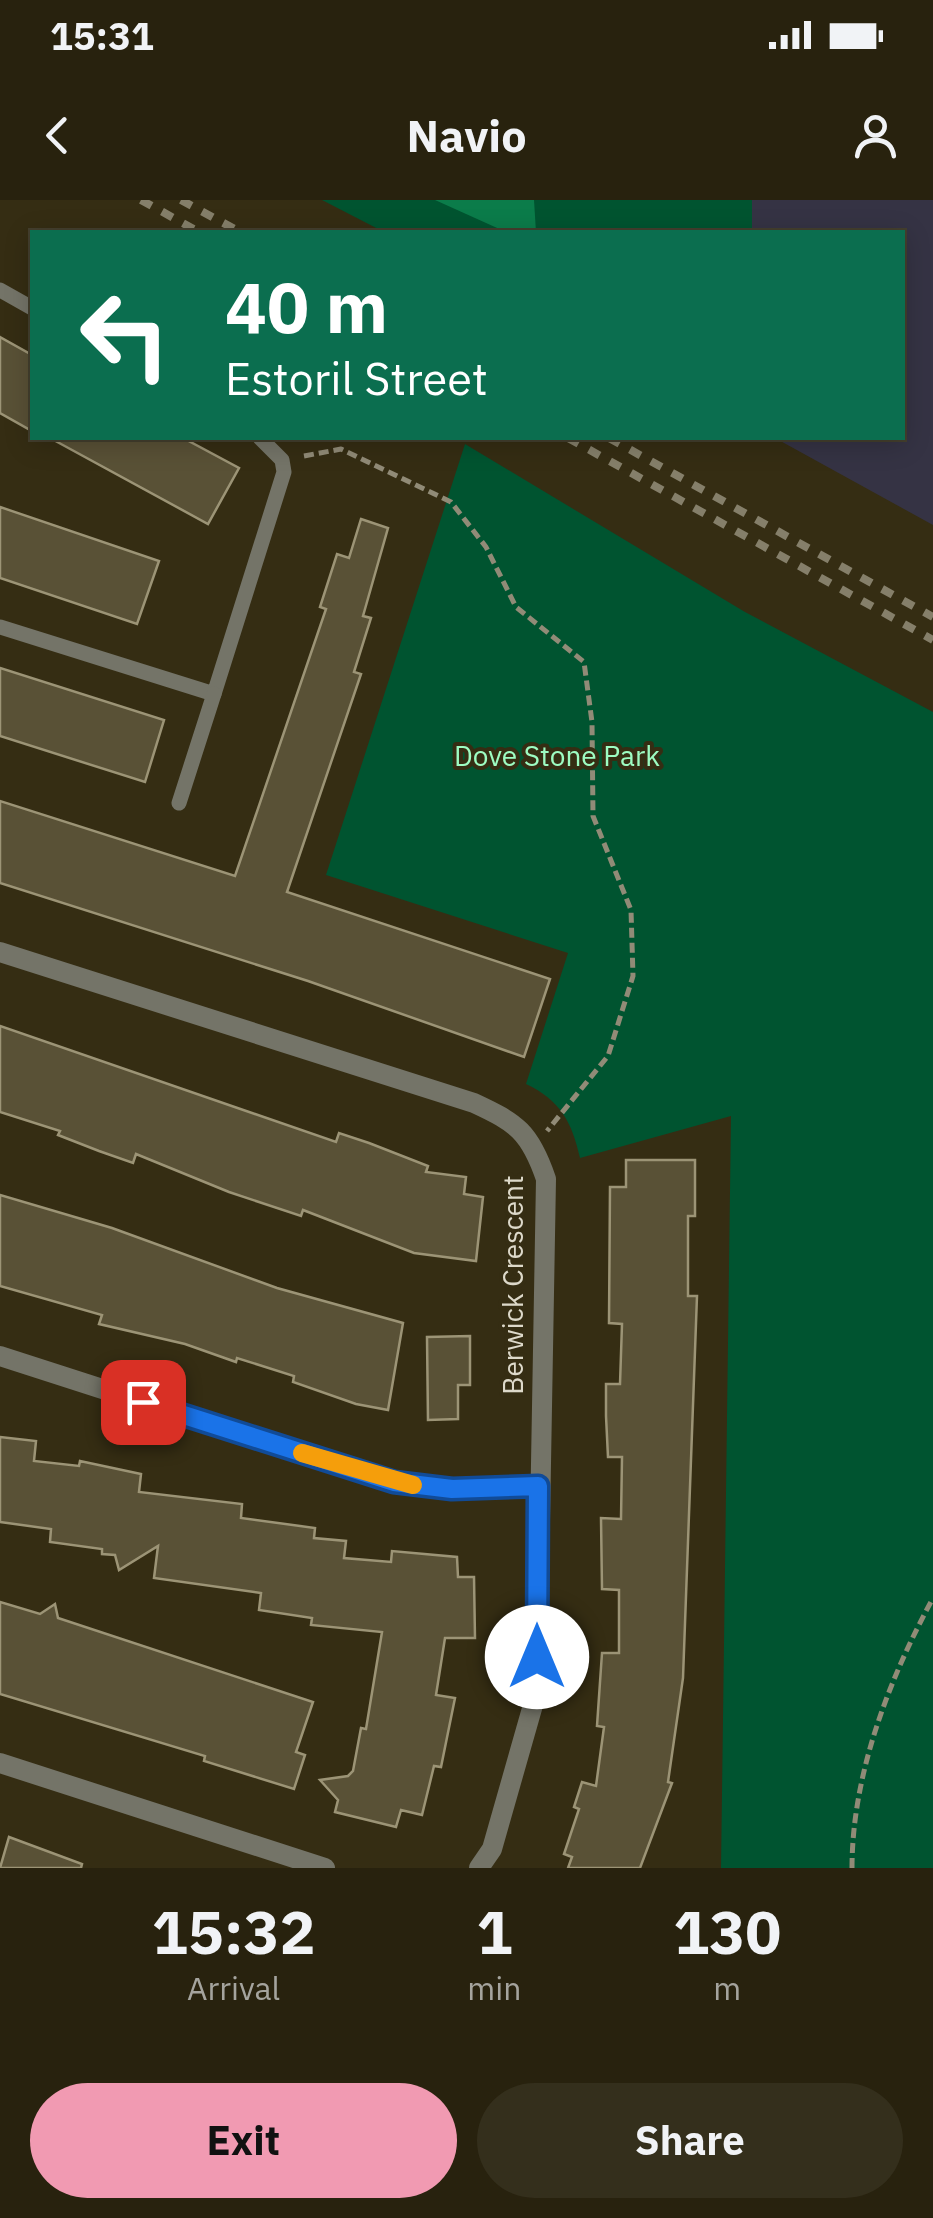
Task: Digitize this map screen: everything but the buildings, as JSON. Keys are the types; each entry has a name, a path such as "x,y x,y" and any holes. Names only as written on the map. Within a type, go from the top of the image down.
{"street":[{"name":"Berwick Crescent","path":"0,952 474,1102 510,1120 534,1143 546,1179 537,1691 492,1849 479,1868"},
{"path":"0,1356 394,1482 452,1489 538,1486"},
{"path":"0,1762 325,1868"}],"lane":[{"path":"0,290 30,307"},
{"path":"179,802 281,484 282,460 262,440"},
{"path":"0,626 214,694"}],"path":[{"path":"282,460 341,449 450,502 486,548 516,607 584,662 592,722 592,816 631,910 633,976 608,1056 560,1120 534,1143"},
{"path":"852,1868 864,1776 887,1696 933,1598"}],"shaded area":[{"path":"752,200 933,200 933,525 779,440 905,440 905,230 752,230"}],"green space":[{"path":"322,200 752,200 752,230 380,230"},
{"path":"435,200 534,200 536,230 502,230"},
{"name":"Dove Stone Park","path":"465,444 745,612 933,712 933,1868 721,1868 731,1116 580,1158 563,1114 548,1097 526,1084 568,953 326,875"}],"railway":[{"path":"141,200 195,230"},
{"path":"181,200 236,230"},
{"path":"572,440 933,640"},
{"path":"613,440 933,617"}],"slow traffic":[{"path":"302,1453 413,1485"}],"route":[{"path":"143,1402 394,1482 452,1489 538,1486 537,1657"}]}
